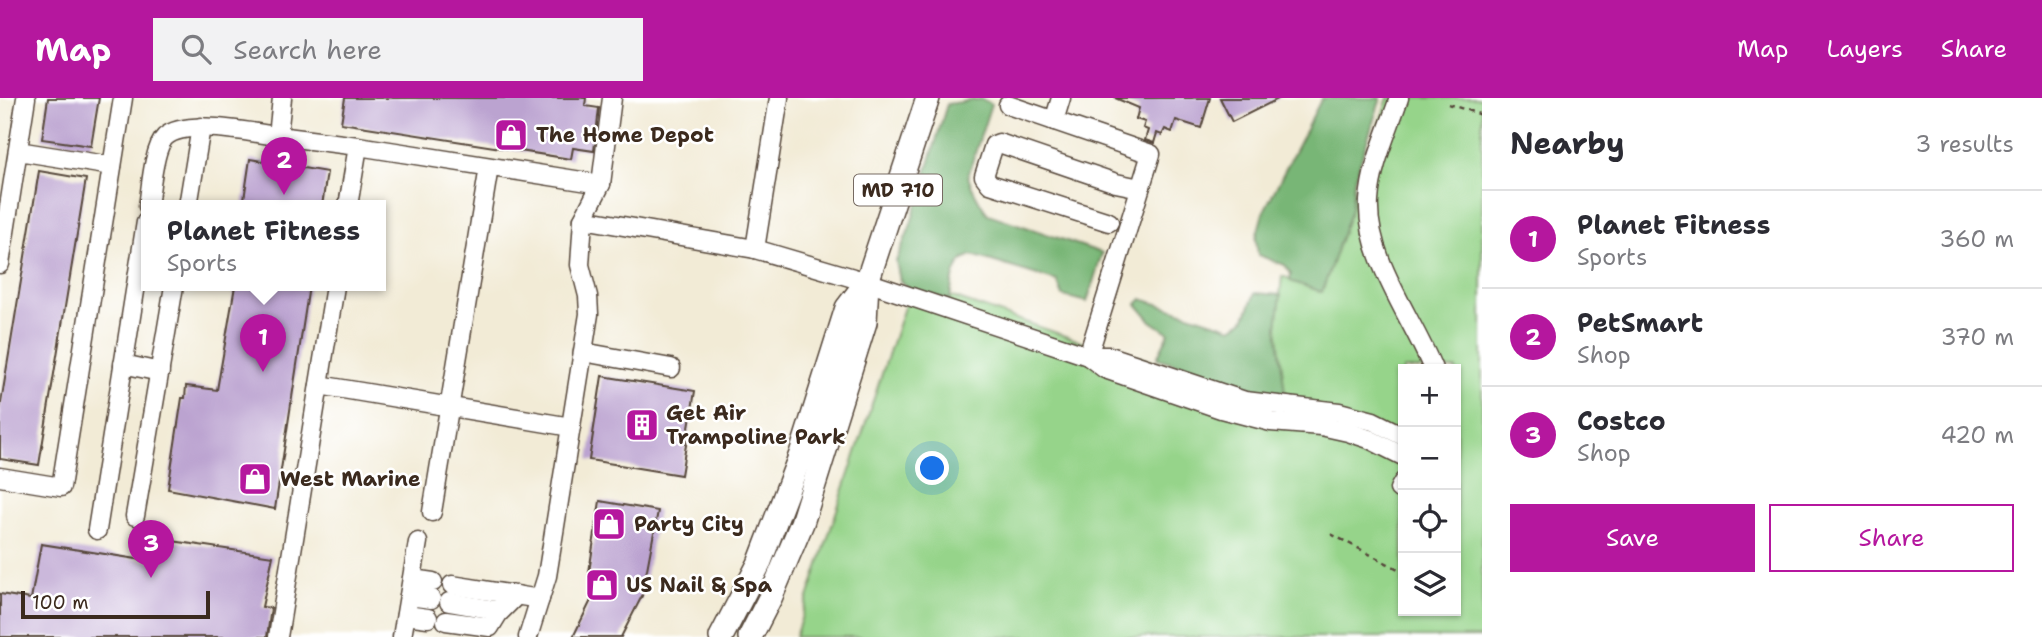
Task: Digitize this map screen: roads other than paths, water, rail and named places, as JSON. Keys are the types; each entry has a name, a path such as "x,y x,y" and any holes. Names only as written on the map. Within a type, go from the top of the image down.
{"main road":[{"name":"MD 710","path":"750,637 802,523 865,322 867,282 928,98"},
{"name":"MD 710","path":"720,637 764,552 801,454 847,308 867,282"}],"lane":[{"path":"0,264 26,98"},
{"path":"0,477 61,487 122,98"},
{"path":"278,136 282,98"},
{"path":"528,637 547,576 589,314 588,296 580,265 583,219 601,184 612,98"},
{"path":"755,249 779,98"},
{"path":"1054,121 1061,98"},
{"path":"1399,98 1370,188 1370,224 1378,253 1431,364"},
{"path":"1007,105 1151,154 1088,356"},
{"path":"189,200 201,127"},
{"path":"149,200 156,155 165,138 181,130 201,127 358,146 601,184"},
{"path":"1127,230 1109,228 1109,222 990,184 984,176 994,145 999,142 1115,183 1121,189 1139,191"},
{"path":"349,200 358,146"},
{"path":"18,151 112,166"},
{"path":"432,512 489,167"},
{"path":"583,219 755,249 867,282 1088,356 1110,356 1245,401 1350,415 1373,421 1398,434"},
{"path":"97,530 141,253"},
{"path":"135,516 173,291"},
{"path":"278,637 334,291"},
{"path":"583,352 671,368"},
{"path":"1088,356 1105,369 1221,409 1271,422 1321,426 1348,432 1398,454"},
{"path":"123,364 160,372"},
{"path":"319,385 571,427"},
{"path":"402,637 418,542"},
{"path":"410,587 432,591"},
{"path":"503,608 495,610 450,593 517,595 540,599"},
{"path":"446,621 489,632 503,608 517,595"},
{"path":"406,615 428,618"}],"place":[{"name":"The Home Depot","path":"511,135"},
{"name":"PetSmart","path":"284,195"},
{"name":"Planet Fitness","path":"263,372"},
{"name":"Get Air Trampoline Park","path":"642,425"},
{"name":"West Marine","path":"255,479"},
{"name":"Party City","path":"609,524"},
{"name":"Costco","path":"151,578"},
{"name":"US Nail & Spa","path":"602,585"}]}
